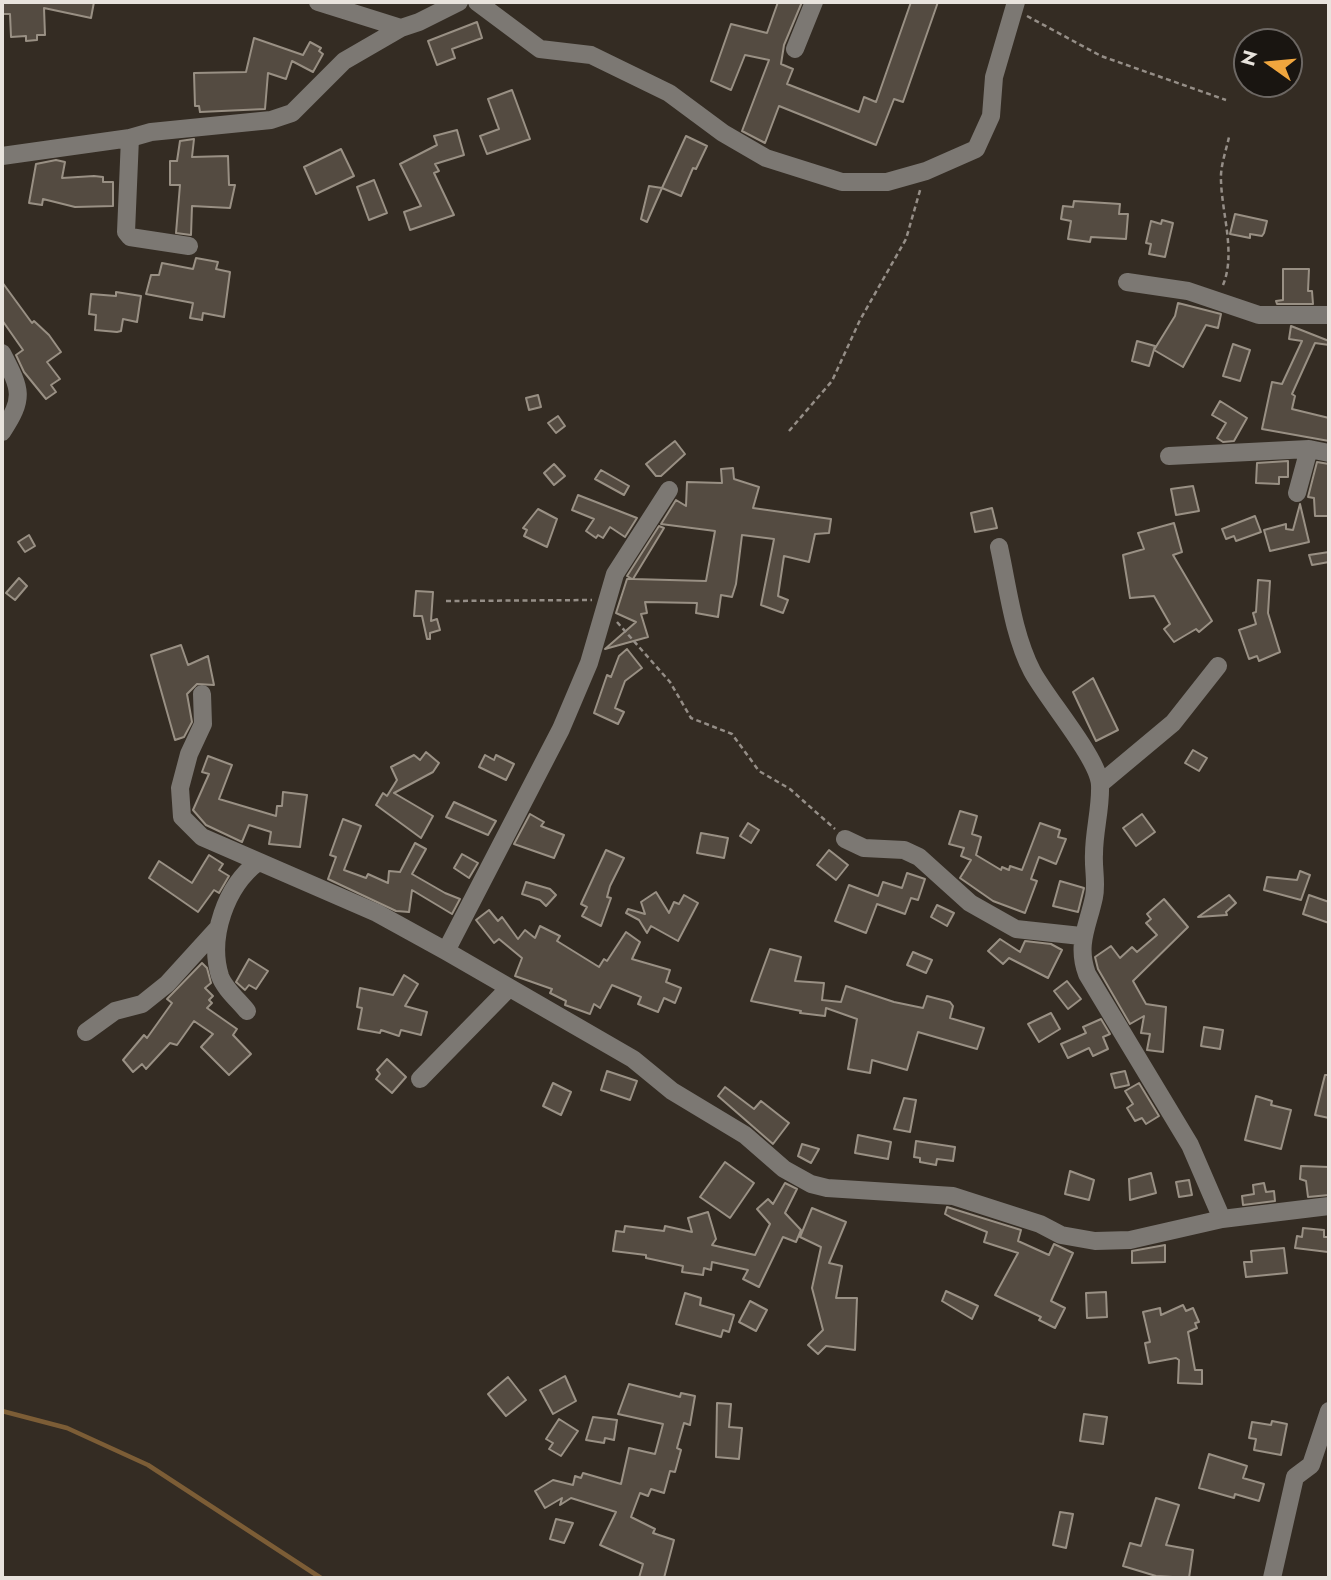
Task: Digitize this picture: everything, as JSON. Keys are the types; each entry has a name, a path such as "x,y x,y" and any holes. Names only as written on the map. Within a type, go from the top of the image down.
{"street":[{"path":"318,2 401,28"},
{"path":"2,156 130,138 164,130 271,120 292,113 344,61 401,28 458,2"},
{"path":"477,2 540,49 591,55 648,81 723,133 766,158 842,182 887,182 926,171 975,149 985,133 990,116 994,77 1015,5"},
{"path":"795,49 814,2"},
{"path":"130,138 127,232 130,237 189,246"},
{"path":"1127,282 1188,291 1259,315 1329,315"},
{"path":"2,353 17,382 20,395 16,410 2,432"},
{"path":"1169,456 1309,449 1329,453"},
{"path":"1297,493 1309,449"},
{"path":"446,951 561,729 589,663 615,574 670,490"},
{"path":"999,547 1017,630 1031,668 1076,738 1100,784 1094,853 1095,895 1082,936 1082,959 1087,974 1190,1145 1222,1219"},
{"path":"1100,784 1172,723 1218,666"},
{"path":"202,694 203,724 189,754 180,788 182,817 202,837 377,913 446,951 633,1059 672,1091 745,1135 784,1169 810,1184 827,1188 953,1196 1040,1224 1061,1236 1095,1241 1130,1240 1222,1219 1329,1206"},
{"path":"845,839 864,848 904,850 919,857 970,903 1016,929 1082,936"},
{"path":"247,1011 220,978 216,950 218,928 224,910 245,872 258,862"},
{"path":"86,1032 115,1011 142,1004 167,984 218,928"},
{"path":"420,1079 509,988"},
{"path":"1272,1578 1295,1477 1311,1465 1329,1411"}],"path":[{"path":"1015,5 1101,56 1226,100"},
{"path":"1216,301 1227,276 1229,247 1224,228 1225,211 1220,179 1229,137"},
{"path":"789,430 831,381 860,320 906,239 926,171"},
{"path":"446,601 605,603 670,682 691,718 732,734 759,771 790,789 845,839"}],"building":[{"path":"2,2 94,2 91,18 44,8 45,35 37,35 37,40 26,41 26,36 11,37 10,14 2,14"},
{"path":"778,2 802,2 784,45 781,64 793,69 787,84 859,112 864,97 876,102 911,2 938,2 903,102 894,99 876,145 779,106 765,143 742,131 769,60 745,55 731,90 711,81 731,24 767,33"},
{"path":"477,22 482,38 452,49 455,58 437,65 428,41"},
{"path":"254,38 303,55 310,42 321,48 319,51 323,54 313,72 292,61 286,79 268,73 265,109 200,112 199,106 195,106 194,73 246,72"},
{"path":"512,90 530,139 487,154 480,136 499,129 488,99"},
{"path":"457,130 464,155 435,164 439,171 434,173 454,215 410,230 404,212 421,206 400,164 437,145 434,136"},
{"path":"686,136 707,146 696,169 693,168 681,196 662,188"},
{"path":"194,139 192,157 228,156 229,185 235,185 230,208 192,206 191,235 176,233 180,185 170,185 170,161 177,161 180,141"},
{"path":"341,149 354,176 316,194 304,167"},
{"path":"56,160 65,162 62,178 94,176 103,177 103,182 113,182 113,206 75,207 43,199 42,205 29,203 36,164"},
{"path":"374,180 387,213 369,220 357,187"},
{"path":"649,186 662,188 647,222 641,219"},
{"path":"1074,201 1120,204 1119,214 1128,214 1126,239 1091,237 1090,242 1068,239 1071,221 1061,219 1063,206 1073,207"},
{"path":"1235,214 1267,221 1262,236 1250,234 1250,238 1230,234"},
{"path":"1162,220 1173,223 1165,257 1149,254 1151,244 1146,243 1151,221 1161,224"},
{"path":"196,258 218,262 216,269 230,272 224,317 203,313 202,320 190,318 193,303 146,294 151,275 159,275 162,263 193,269"},
{"path":"1283,269 1309,269 1308,291 1312,291 1313,304 1277,304 1276,301 1283,300"},
{"path":"2,282 32,323 34,321 49,335 61,352 47,362 60,379 51,385 56,392 46,399 24,372 16,355 23,350 2,320"},
{"path":"116,292 141,296 137,322 123,319 121,331 117,332 95,330 96,315 89,314 91,294 116,296"},
{"path":"1178,303 1221,314 1218,328 1206,325 1183,367 1154,350 1175,316"},
{"path":"1291,326 1329,341 1329,345 1315,343 1292,394 1295,396 1292,409 1329,418 1329,441 1262,429 1272,382 1282,384 1302,341 1289,339"},
{"path":"1137,341 1155,346 1149,366 1132,361"},
{"path":"1233,344 1250,350 1240,381 1223,376"},
{"path":"538,395 541,407 529,410 526,398"},
{"path":"1220,401 1247,418 1234,441 1223,442 1217,438 1226,423 1212,415"},
{"path":"558,416 565,426 556,433 548,423"},
{"path":"675,441 685,454 661,476 656,476 646,464"},
{"path":"1288,461 1288,477 1279,477 1279,484 1256,483 1257,463"},
{"path":"1317,462 1329,464 1329,516 1315,516 1314,498 1308,497"},
{"path":"554,464 565,476 554,485 544,473"},
{"path":"733,468 734,479 759,487 753,508 831,519 829,533 815,534 809,562 784,556 778,596 788,600 783,613 761,605 774,539 742,535 736,584 732,597 721,595 718,617 696,613 697,603 645,602 647,613 641,614 648,637 605,649 636,622 616,613 627,579 632,579 627,576 659,526 664,528 633,579 706,581 715,531 661,524 676,500 686,506 687,482 722,483 721,469"},
{"path":"601,470 629,486 624,495 595,479"},
{"path":"1193,486 1199,511 1176,515 1171,489"},
{"path":"578,495 637,518 625,537 610,527 603,538 598,535 596,538 586,531 594,519 572,510"},
{"path":"1300,504 1309,542 1270,551 1264,530 1286,524 1286,529 1293,530"},
{"path":"992,508 997,528 975,532 971,513"},
{"path":"538,509 557,519 547,547 524,536 527,530 523,528"},
{"path":"1255,516 1261,532 1236,541 1234,536 1226,539 1222,529"},
{"path":"1174,523 1182,552 1173,555 1212,621 1199,632 1196,629 1174,642 1164,629 1170,624 1154,596 1130,598 1123,555 1144,549 1138,533"},
{"path":"29,535 35,546 25,552 18,542"},
{"path":"1329,552 1329,562 1312,565 1309,555"},
{"path":"19,578 27,586 15,600 6,593"},
{"path":"1258,580 1270,581 1268,613 1280,652 1259,661 1257,656 1249,659 1239,630 1256,624 1253,613 1256,612"},
{"path":"416,591 433,592 431,621 437,619 440,630 430,633 430,639 427,639 422,616 414,616"},
{"path":"181,645 188,665 208,656 214,685 197,684 187,694 192,722 184,737 175,740 151,655"},
{"path":"627,649 642,668 625,681 615,708 624,712 618,724 594,713 607,675 611,677 619,656"},
{"path":"1093,678 1118,730 1096,741 1073,692"},
{"path":"1193,750 1207,758 1199,771 1185,763"},
{"path":"426,752 439,763 433,772 394,793 433,816 421,838 376,805 383,793 387,796 397,780 391,767 414,755 420,760"},
{"path":"485,755 494,760 496,755 514,764 506,780 479,767"},
{"path":"208,756 232,765 219,799 276,816 277,806 282,806 283,792 307,795 300,847 269,844 271,832 249,825 242,842 206,825 193,810 209,774 202,772"},
{"path":"454,802 496,821 488,835 446,817"},
{"path":"960,811 977,816 972,834 981,837 976,855 1001,870 1002,867 1009,870 1010,866 1022,870 1040,823 1060,830 1058,837 1066,839 1056,864 1039,857 1031,879 1037,881 1025,913 993,901 960,878 971,860 961,856 964,848 949,844"},
{"path":"530,814 544,822 541,826 564,835 554,858 514,844"},
{"path":"1142,814 1155,832 1136,846 1123,828"},
{"path":"343,819 361,826 344,870 366,878 368,874 388,883 389,871 400,872 415,843 426,849 412,874 460,899 452,914 412,890 409,912 396,911 328,879 336,857 330,855"},
{"path":"748,823 759,830 751,843 740,836"},
{"path":"701,833 728,838 724,858 697,853"},
{"path":"606,850 624,858 610,886 607,897 611,898 601,926 582,916 587,907 581,904"},
{"path":"829,850 848,865 836,880 817,865"},
{"path":"462,854 478,863 469,878 454,868"},
{"path":"209,855 223,864 219,870 229,876 219,893 214,890 198,912 149,878 159,861 192,883"},
{"path":"1300,871 1310,875 1301,900 1264,890 1267,877 1297,880"},
{"path":"907,873 925,879 918,900 911,898 905,914 877,904 866,933 835,921 849,885 878,896 883,882 902,888"},
{"path":"1060,881 1084,888 1078,912 1053,906"},
{"path":"526,882 550,889 556,895 546,906 540,900 522,894"},
{"path":"656,892 669,913 674,902 679,904 684,895 698,903 678,941 651,926 647,933 639,920 626,913 628,909 645,914 641,902"},
{"path":"1229,895 1236,903 1226,912 1227,915 1198,917"},
{"path":"1309,895 1329,902 1329,923 1303,914"},
{"path":"1164,899 1188,927 1133,981 1146,1004 1166,1007 1163,1052 1147,1050 1150,1034 1141,1033 1144,1016 1130,1024 1098,969 1095,957 1111,946 1120,958 1132,947 1137,952 1157,935 1146,923 1151,919 1147,914"},
{"path":"937,905 954,913 947,926 931,917"},
{"path":"489,910 498,921 502,917 518,939 525,930 535,938 540,926 560,936 557,941 599,967 604,959 607,961 626,932 640,942 632,959 670,970 666,982 681,988 675,1003 664,998 658,1012 638,1004 641,997 612,985 600,1008 594,1004 590,1014 565,1005 566,1001 550,993 552,989 515,976 522,958 499,939 494,943 476,920"},
{"path":"1000,939 1020,952 1025,941 1051,944 1062,950 1048,978 1009,958 1003,964 988,951"},
{"path":"770,949 801,957 795,981 824,983 822,1000 841,1002 846,986 894,1002 923,1008 927,996 950,1002 953,1006 950,1018 984,1028 977,1049 918,1032 907,1070 872,1060 870,1073 848,1069 857,1019 826,1008 825,1016 751,1001"},
{"path":"913,952 932,960 926,973 907,965"},
{"path":"249,959 268,971 256,989 249,985 245,990 236,982"},
{"path":"202,963 207,968 211,983 205,988 213,996 209,1000 212,1003 207,1008 237,1029 233,1035 251,1054 229,1075 201,1047 213,1034 194,1021 177,1045 170,1043 146,1069 142,1064 133,1072 123,1060 144,1035 147,1038 172,1003 167,999"},
{"path":"404,975 418,984 405,1006 427,1012 421,1035 401,1030 399,1036 381,1030 380,1033 358,1029 362,1008 357,1007 360,988 393,995"},
{"path":"1067,981 1081,999 1068,1009 1054,991"},
{"path":"1051,1013 1060,1029 1039,1042 1028,1024"},
{"path":"1101,1019 1110,1034 1103,1037 1108,1049 1093,1056 1089,1048 1068,1058 1061,1044 1086,1033 1083,1027"},
{"path":"1204,1027 1223,1030 1220,1049 1201,1046"},
{"path":"387,1059 406,1077 392,1093 376,1079 380,1074 377,1070"},
{"path":"607,1071 637,1081 630,1100 601,1090"},
{"path":"1125,1071 1129,1085 1115,1088 1111,1074"},
{"path":"1325,1075 1329,1075 1329,1118 1315,1115"},
{"path":"553,1083 571,1092 561,1115 543,1106"},
{"path":"1139,1083 1159,1116 1146,1124 1142,1118 1135,1121 1127,1108 1133,1104 1125,1091"},
{"path":"725,1087 754,1109 761,1101 789,1123 773,1144 718,1096"},
{"path":"1256,1096 1272,1101 1271,1105 1291,1110 1281,1149 1245,1140"},
{"path":"904,1098 916,1100 910,1132 894,1129"},
{"path":"858,1135 891,1142 888,1159 855,1153"},
{"path":"916,1141 955,1147 953,1161 937,1159 936,1165 920,1162 920,1158 914,1157"},
{"path":"802,1144 819,1149 811,1163 798,1156"},
{"path":"725,1162 754,1183 730,1218 700,1197"},
{"path":"1301,1166 1329,1167 1329,1195 1308,1197 1306,1181 1300,1179"},
{"path":"1070,1171 1094,1180 1089,1200 1065,1194"},
{"path":"1151,1173 1156,1193 1130,1200 1129,1179"},
{"path":"1189,1180 1192,1195 1179,1197 1176,1182"},
{"path":"785,1183 797,1189 785,1213 801,1230 796,1242 783,1237 759,1287 743,1279 748,1270 712,1262 711,1270 704,1268 703,1275 682,1272 683,1266 646,1258 646,1255 613,1251 616,1231 624,1232 625,1226 664,1231 665,1226 692,1232 688,1218 708,1212 716,1239 712,1245 755,1255 770,1224 757,1209 768,1199 773,1204"},
{"path":"1264,1183 1266,1192 1274,1191 1275,1201 1243,1205 1242,1196 1254,1194 1253,1185"},
{"path":"947,1207 1021,1230 1018,1241 1049,1255 1054,1244 1073,1253 1051,1301 1065,1308 1055,1328 1039,1320 1041,1317 995,1295 1018,1253 984,1242 987,1232 945,1214"},
{"path":"812,1208 846,1222 829,1263 842,1266 836,1298 857,1298 855,1350 826,1346 818,1354 808,1345 823,1330 812,1288 821,1247 800,1237"},
{"path":"1303,1228 1324,1230 1324,1237 1329,1237 1328,1252 1295,1248 1297,1236 1302,1237"},
{"path":"1165,1245 1165,1262 1132,1263 1132,1251"},
{"path":"1284,1248 1287,1273 1246,1277 1244,1262 1252,1262 1251,1251"},
{"path":"946,1291 978,1306 972,1319 942,1301"},
{"path":"1106,1292 1107,1317 1087,1318 1086,1293"},
{"path":"685,1293 701,1298 700,1305 734,1315 729,1332 723,1330 721,1337 676,1324"},
{"path":"750,1301 767,1310 756,1331 739,1322"},
{"path":"1183,1305 1186,1311 1193,1308 1199,1322 1195,1323 1197,1328 1188,1332 1195,1370 1202,1370 1202,1384 1178,1383 1179,1360 1176,1358 1149,1363 1145,1343 1150,1342 1143,1312 1160,1308 1161,1315"},
{"path":"565,1376 576,1401 553,1414 540,1390"},
{"path":"508,1377 526,1400 506,1416 488,1394"},
{"path":"629,1384 680,1397 681,1393 695,1396 690,1425 684,1423 677,1448 681,1450 675,1472 670,1471 664,1493 651,1489 648,1496 640,1493 631,1517 655,1529 653,1533 674,1540 664,1578 639,1578 643,1564 600,1545 616,1512 571,1498 560,1505 562,1498 545,1508 535,1491 553,1480 573,1485 575,1476 581,1478 583,1473 621,1484 629,1448 655,1454 663,1424 618,1414"},
{"path":"717,1403 731,1404 729,1427 742,1428 739,1459 716,1457"},
{"path":"1084,1414 1107,1417 1103,1444 1080,1441"},
{"path":"593,1417 617,1420 614,1440 605,1438 604,1443 586,1440"},
{"path":"559,1419 578,1431 561,1456 549,1449 553,1443 546,1439"},
{"path":"1272,1421 1287,1424 1281,1455 1254,1450 1256,1439 1249,1438 1252,1422 1271,1425"},
{"path":"1209,1454 1247,1466 1243,1478 1264,1484 1259,1501 1235,1494 1234,1498 1199,1488"},
{"path":"1156,1498 1179,1505 1166,1545 1193,1550 1189,1578 1156,1576 1123,1566 1130,1543 1141,1546"},
{"path":"1060,1512 1073,1514 1066,1548 1053,1545"},
{"path":"556,1519 573,1523 564,1543 550,1539"}],"waterway":[{"path":"2,1411 67,1428 148,1465 321,1578"}]}
